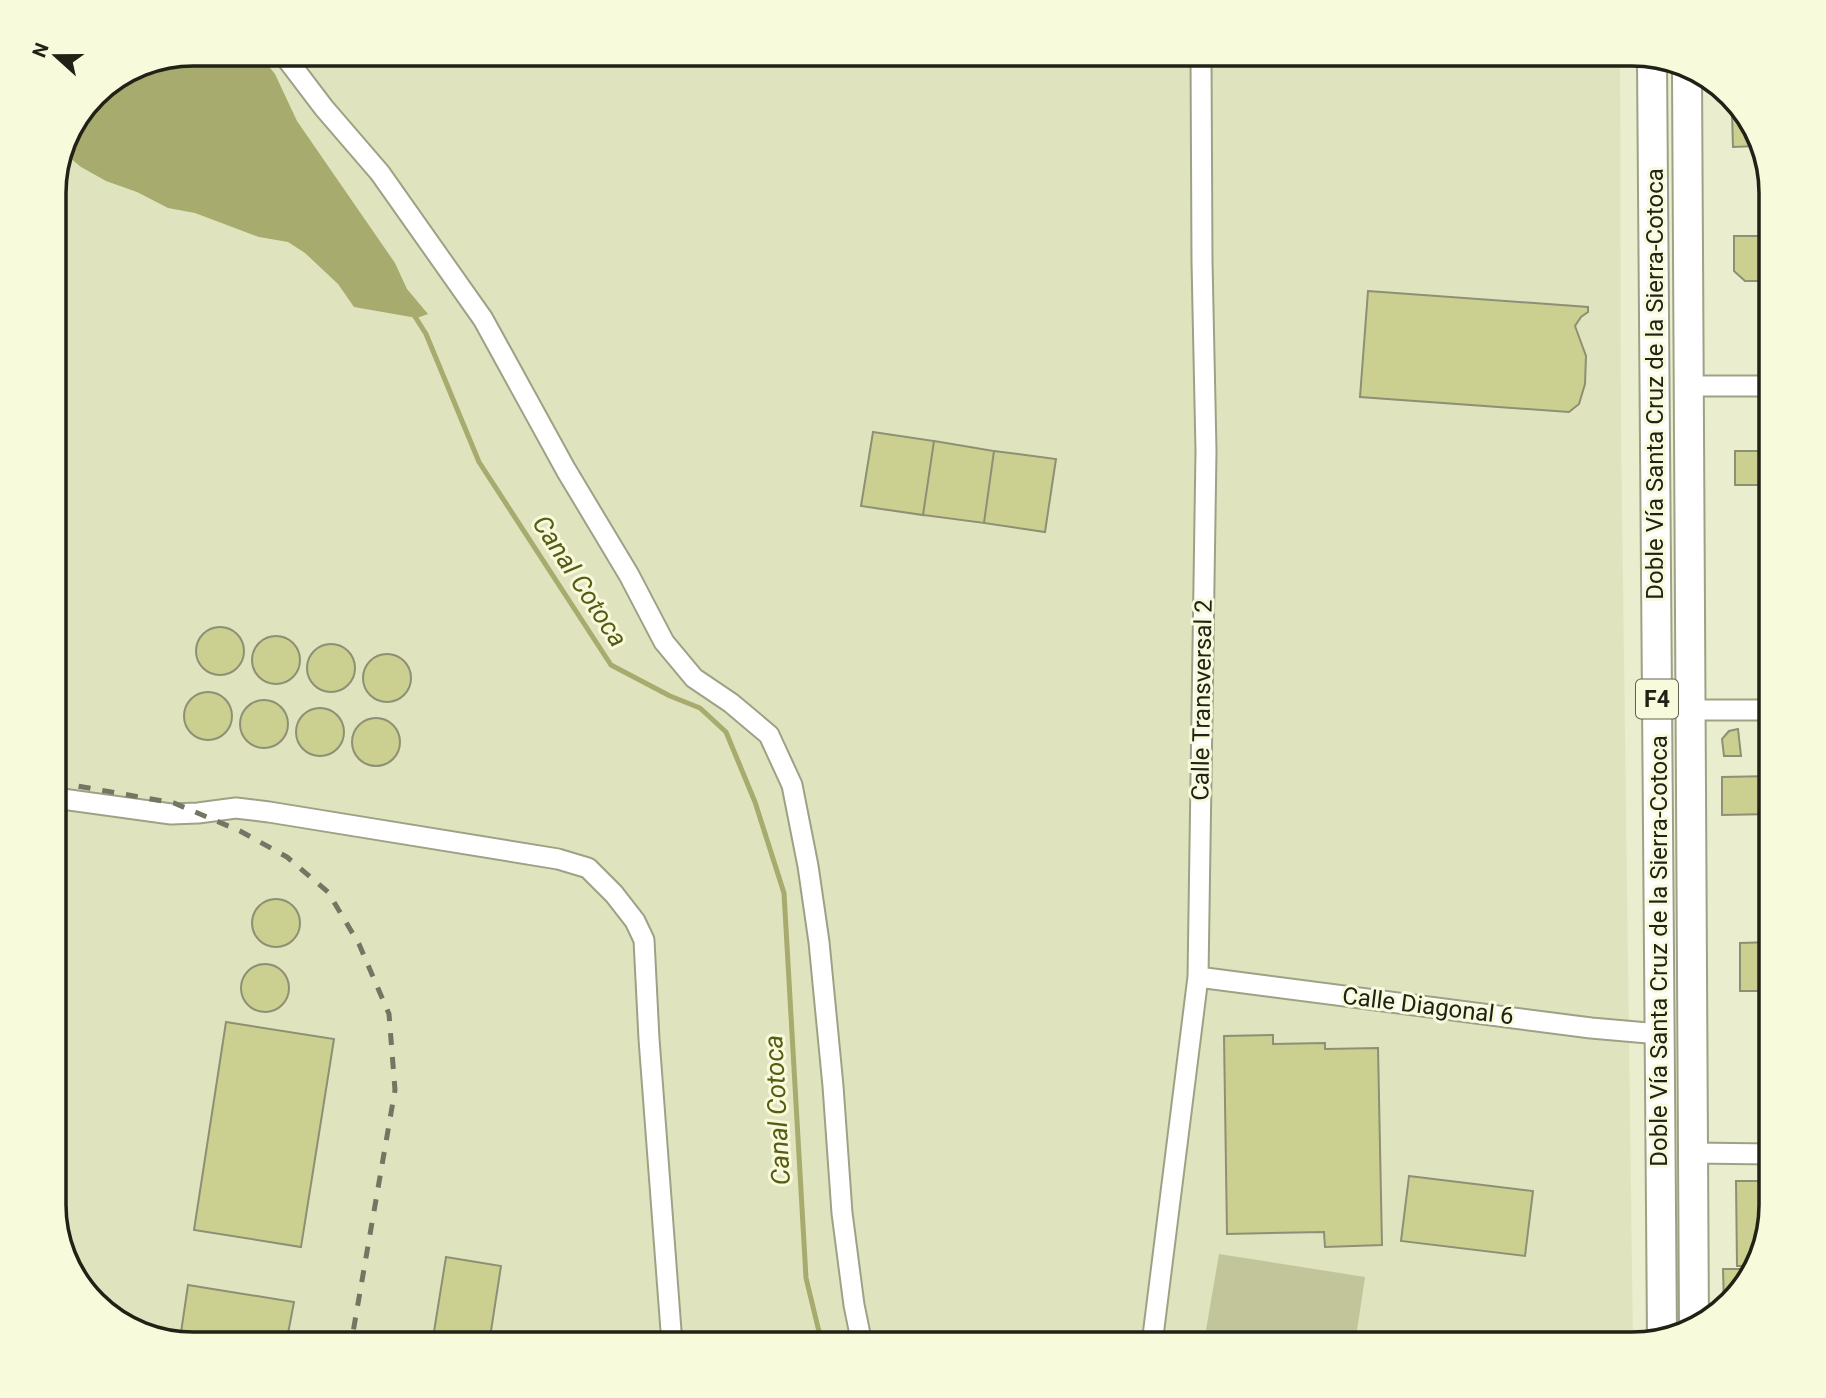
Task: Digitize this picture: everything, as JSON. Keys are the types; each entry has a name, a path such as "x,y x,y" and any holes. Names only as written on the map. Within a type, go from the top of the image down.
{"highway":[{"name":"Doble Vía Santa Cruz de la Sierra-Cotoca","path":"1652,68 1662,1328"},
{"name":"Doble Vía Santa Cruz de la Sierra-Cotoca","path":"1687,79 1694,1315"}],"street":[{"path":"292,66 388,183 483,319 566,470 629,575 664,642 694,678 731,703 769,735 792,785 819,942 842,1213 860,1332"},
{"name":"Calle Transversal 2","path":"1154,1332 1198,977 1206,451 1201,66"},
{"path":"1689,386 1759,386"},
{"path":"1691,710 1759,710"},
{"path":"67,800 171,814 236,808 269,811 558,859 588,869 614,894 635,920 644,940 671,1332"},
{"name":"Calle Diagonal 6","path":"1198,977 1591,1028 1659,1034"},
{"path":"1693,1153 1759,1154"}],"shaded area":[{"path":"193,66 1620,66 1621,430 1633,1332 193,1332 152,1325 123,1310 98,1288 80,1261 73,1246 67,1213 67,185 71,160 83,130 110,98 130,83 152,73"},
{"path":"269,66 297,121 395,263 407,289 428,314 417,318 354,307 338,284 305,253 288,242 259,237 195,213 168,208 81,167 71,159 83,130 110,98 130,83 152,73 176,68"},
{"path":"1219,1254 1365,1277 1357,1332 1206,1330"}],"building":[{"path":"1732,115 1750,146 1733,147"},
{"path":"1734,236 1759,236 1759,281 1745,281 1734,271"},
{"path":"1368,291 1588,307 1588,312 1575,326 1586,356 1585,384 1579,404 1569,412 1360,397"},
{"path":"873,432 934,441 923,515 861,506"},
{"path":"934,441 994,451 984,523 923,515"},
{"path":"994,451 1056,459 1045,532 984,523"},
{"path":"1735,451 1759,451 1759,485 1735,485"},
{"path":"220,627 237,634 244,651 237,668 220,675 203,668 196,651 203,634"},
{"path":"276,636 293,643 300,660 293,677 276,684 259,677 252,660 259,643"},
{"path":"331,644 348,651 355,668 348,685 331,692 314,685 307,668 314,651"},
{"path":"387,654 404,661 411,678 404,695 387,702 370,695 363,678 370,661"},
{"path":"208,692 225,699 232,716 225,733 208,740 191,733 184,716 191,699"},
{"path":"264,700 281,707 288,724 281,741 264,748 247,741 240,724 247,707"},
{"path":"320,708 337,715 344,732 337,749 320,756 303,749 296,732 303,715"},
{"path":"376,718 393,725 400,742 393,759 376,766 359,759 352,742 359,725"},
{"path":"1738,729 1741,756 1724,756 1722,739 1729,731"},
{"path":"1759,776 1759,814 1722,815 1722,777"},
{"path":"276,899 293,906 300,923 293,940 276,947 259,940 252,923 259,906"},
{"path":"1759,942 1759,991 1740,991 1740,943"},
{"path":"265,964 282,971 289,988 282,1005 265,1012 248,1005 241,988 248,971"},
{"path":"226,1022 334,1039 301,1247 194,1230"},
{"path":"1273,1035 1273,1044 1325,1043 1325,1049 1378,1048 1382,1245 1325,1247 1324,1232 1227,1234 1224,1036"},
{"path":"1409,1176 1533,1191 1525,1256 1401,1241"},
{"path":"1736,1181 1759,1181 1758,1222 1753,1246 1743,1266 1737,1266"},
{"path":"446,1257 501,1266 491,1332 434,1332"},
{"path":"1723,1269 1741,1269 1733,1282 1724,1292"},
{"path":"188,1285 294,1302 288,1332 181,1331"}],"waterway":[{"name":"Canal Cotoca","path":"414,315 426,334 479,462 611,665 670,696 700,708 726,732 755,802 784,893 806,1278 819,1332"}],"railway":[{"path":"67,784 174,803 240,831 287,857 328,892 359,944 389,1014 395,1090 353,1332"}]}
